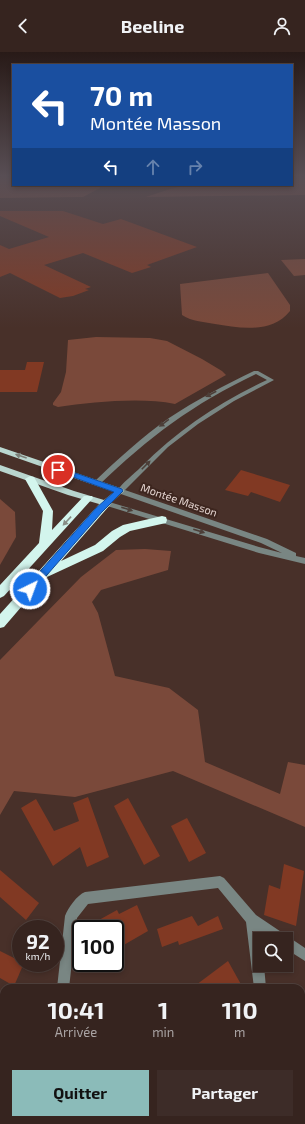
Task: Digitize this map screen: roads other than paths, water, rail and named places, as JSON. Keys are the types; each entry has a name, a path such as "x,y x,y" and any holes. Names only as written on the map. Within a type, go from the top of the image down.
{"highway":[{"path":"30,479 48,511 45,544"},
{"path":"0,593 88,498"},
{"path":"0,623 106,503"},
{"path":"42,575 99,548 116,534 128,528 162,520"}],"main road":[{"name":"Montée Masson","path":"0,449 120,491"},
{"name":"Montée Masson","path":"0,468 106,503"},
{"path":"88,498 97,483"},
{"path":"106,503 120,491"}],"street":[{"path":"97,483 120,460 153,431 196,402 256,372 271,380 236,397 194,423 163,448 120,491"},
{"name":"Montée Masson","path":"120,491 264,541 305,560"},
{"name":"Montée Masson","path":"106,503 259,550 305,560"},
{"path":"63,984 71,916 85,898 220,882 252,919 272,932"},
{"path":"252,919 260,984"},
{"path":"293,947 305,955"}]}
